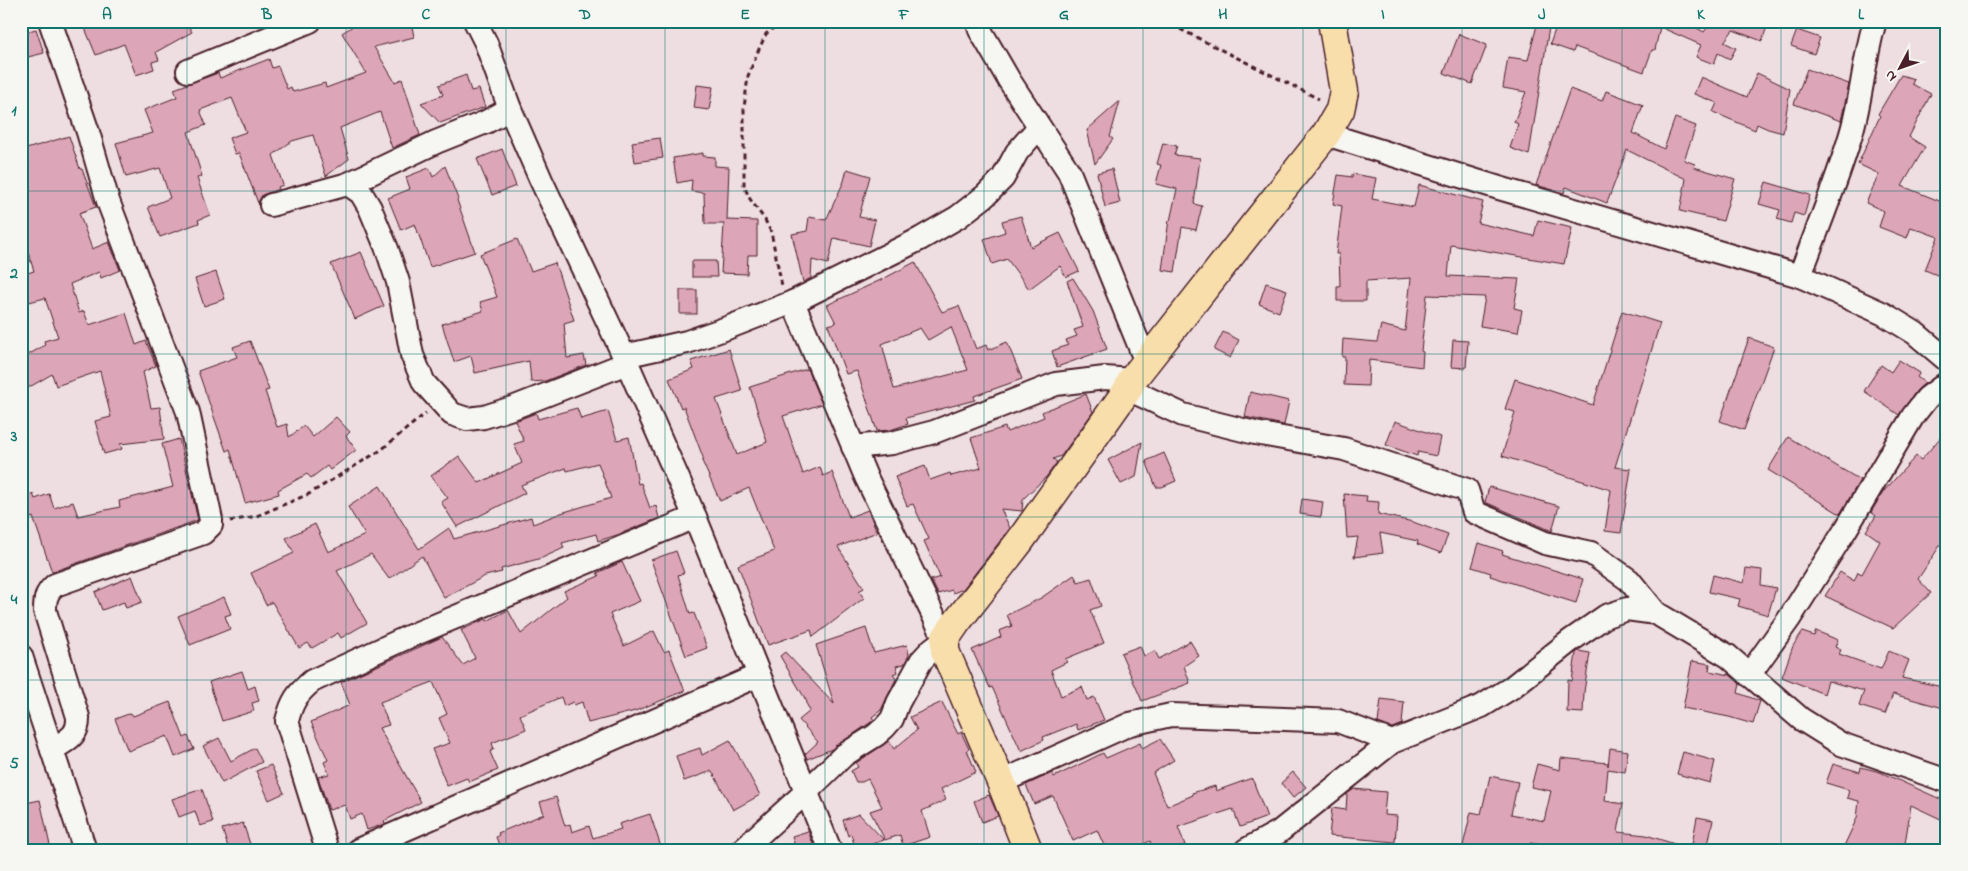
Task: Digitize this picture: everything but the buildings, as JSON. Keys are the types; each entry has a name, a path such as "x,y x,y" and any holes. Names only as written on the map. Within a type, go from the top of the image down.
{"main road":[{"path":"1028,850 945,651 945,639 1020,541 1136,377 1326,134 1340,110 1344,91 1332,21"}],"street":[{"path":"50,21 88,132 108,201 188,412 211,520 211,525 203,532 55,584 48,591 45,599 45,611 78,717 79,726 76,733 52,750"},
{"path":"188,71 310,21"},
{"path":"475,21 486,43 510,109 541,180 626,359 695,517 830,850"},
{"path":"977,21 980,30 1004,72 1069,172 1136,377 1183,416 1255,433 1344,449 1467,490 1474,512 1546,543 1591,554 1629,580 1656,613 1728,656 1801,719 1840,744 1947,781"},
{"path":"1800,276 1851,134 1862,90 1870,39 1875,21"},
{"path":"271,205 348,184 436,142 486,122 510,109"},
{"path":"348,184 361,194 370,208 398,282 412,355 424,383 452,414 467,419 484,417 515,407 626,359 687,342 727,328 789,303 920,239 958,217 985,196 1003,178 1016,152 1039,126"},
{"path":"1326,134 1499,188 1800,276 1884,314 1915,333 1947,360"},
{"path":"742,850 806,793 844,755 876,735 885,727 892,719 898,703 921,661 945,639 866,477 789,303"},
{"path":"854,447 892,443 934,432 1056,384 1105,378 1136,377"},
{"path":"1749,674 1789,619 1846,529 1913,416 1927,398 1947,383"},
{"path":"327,850 287,721 292,703 312,681 408,637 695,517"},
{"path":"1246,850 1279,832 1392,742 1482,706 1511,688 1570,641 1606,616 1627,609 1656,613"},
{"path":"21,656 85,850"},
{"path":"358,850 759,675"},
{"path":"1001,782 1130,724 1171,715 1338,721 1392,742"}],"path":[{"path":"782,21 766,34 748,76 744,108 744,186 771,232 789,303"},
{"path":"1164,21 1214,48 1291,84 1340,110"},
{"path":"211,525 257,516 309,494 381,450 440,402"}]}
